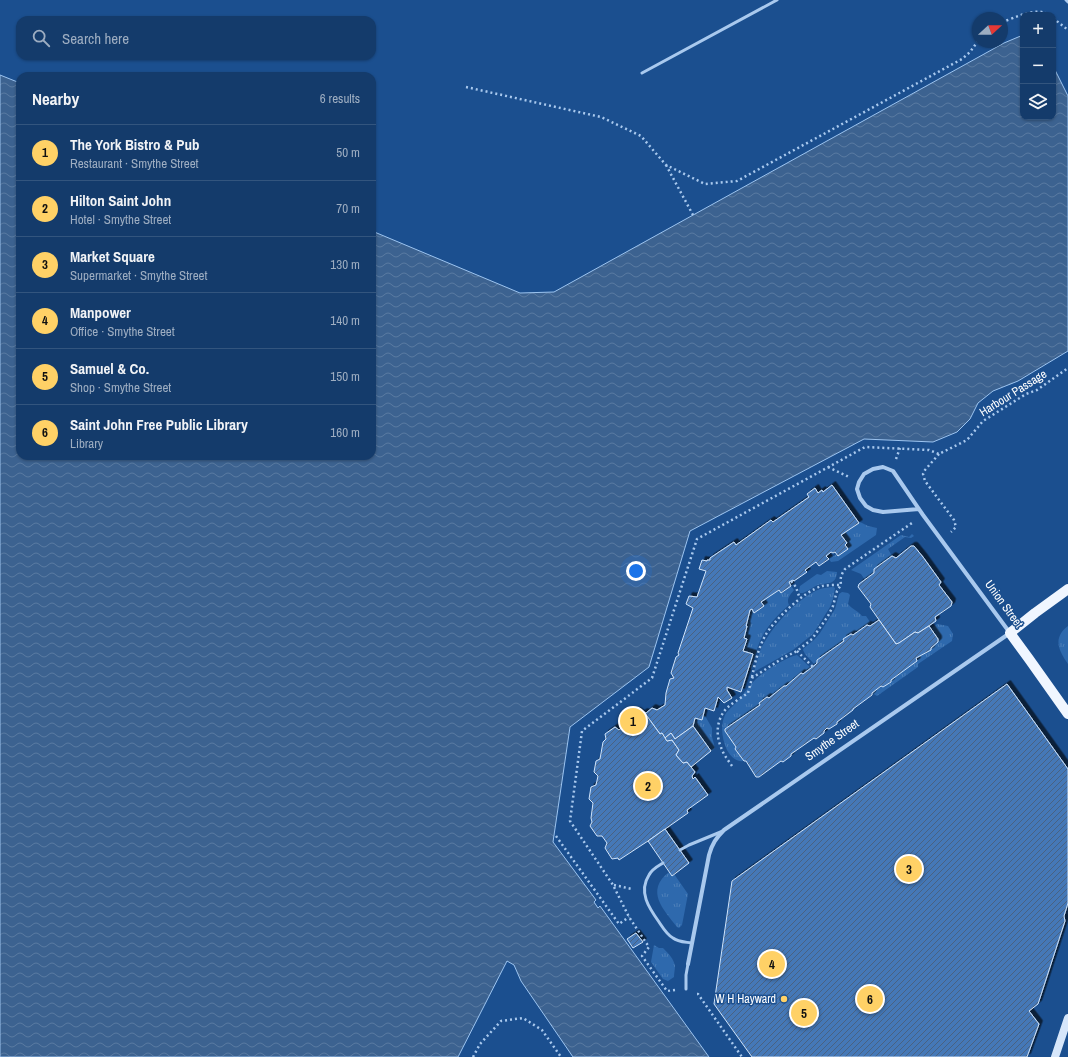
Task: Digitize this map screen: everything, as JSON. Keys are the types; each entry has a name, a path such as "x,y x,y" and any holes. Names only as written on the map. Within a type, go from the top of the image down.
{"main road":[{"name":"Smythe Street","path":"1010,633 1068,589"},
{"name":"Union Street","path":"1010,633 1068,714"},
{"path":"1055,1057 1068,1018"}],"street":[{"name":"Union Street","path":"859,482 864,474 873,469 882,467 893,471 923,515 1010,633"},
{"path":"859,482 857,489 860,498 866,506 873,510 883,512 919,509"},
{"name":"Smythe Street","path":"688,964 691,942 711,846 716,838 724,830 1010,633"}],"lane":[{"path":"642,73 777,0"},
{"path":"680,850 689,844 724,830"},
{"path":"663,863 651,871 648,876 645,884 645,897 651,910 667,933 674,939 691,942"},
{"path":"686,989 688,964"}],"path":[{"path":"1030,12 1046,12"},
{"path":"1008,20 1020,16"},
{"path":"1056,20 1068,30"},
{"path":"666,165 705,184 737,181 962,59 973,48"},
{"path":"466,87 601,118 641,136 666,165 693,215"},
{"name":"Harbour Passage","path":"939,454 967,440 983,421 1026,394 1040,388 1068,368"},
{"path":"742,1057 698,994 686,989 667,991 642,956 649,946 629,916 613,885 570,821 582,730 652,678 697,539 828,467 865,447 929,450 939,454 923,474 926,481 954,520 956,527"},
{"path":"828,467 859,482"},
{"path":"752,678 783,658 797,651 812,639 833,606 837,591 841,585 840,579 845,570 923,515"},
{"path":"791,581 797,587 800,598"},
{"path":"732,766 720,747 718,727 720,719 727,708 748,692 759,650 766,635 781,616 800,598 822,586 841,585"},
{"path":"797,651 812,667"},
{"path":"556,836 619,924 629,916"},
{"path":"613,885 644,892"},
{"path":"474,1057 480,1044 501,1021 523,1018 542,1030 560,1057"}],"green space":[{"path":"860,522 877,528 876,535 838,561 831,562 829,559 837,554 838,556 848,549 845,545 847,543 841,535"},
{"path":"912,534 914,536 911,538 905,537 888,549 892,556 874,569 874,573 865,580 861,574 851,570 901,535 909,537"},
{"path":"827,571 837,572 835,580 830,583 818,585 803,593 800,593 800,586 817,574 821,575"},
{"path":"791,586 794,590 788,599 789,605 768,627 760,641 752,669 748,668 743,651 747,639 744,638 750,610 752,609 754,613 764,606 761,602 779,590 782,593"},
{"path":"835,588 830,607 813,634 793,650 754,672 760,651 770,633 785,615 802,599 811,593 820,589"},
{"path":"842,592 850,595 848,604 850,606 862,616 866,616 870,622 875,623 870,626 866,625 853,635 851,634 843,639 844,641 817,660 815,665 803,650 820,633 835,609 839,594"},
{"path":"937,624 948,626 953,634 952,641 918,664 918,667 877,696 872,693 881,686 883,687 891,682 891,680 917,661 916,658 930,650 938,642 938,639 931,629"},
{"path":"1068,626 1068,664 1060,649 1059,640 1060,635"},
{"path":"797,655 811,668 803,674 801,673 786,686 759,703 760,705 725,729 736,747 735,749 744,761 736,760 727,750 724,741 722,728 723,719 752,683 769,669 792,656"},
{"path":"704,714 712,728 712,737 715,748 712,751 693,726 695,718 702,720"},
{"path":"669,872 672,875 674,874 688,894 682,925 679,928 662,907 657,893 658,886 662,879"},
{"path":"654,945 659,948 663,948 674,963 674,977 668,981 663,979 651,962"}],"water":[{"path":"1020,36 1020,120 1056,120 1056,72 1068,96 1068,351 1018,381 993,391 978,403 970,419 957,432 933,442 864,439 690,531 649,667 570,727 553,842 596,900 594,902 598,908 600,906 709,1057 573,1057 521,981 514,965 507,961 458,1057 0,1057 0,75 16,81 16,460 376,460 376,233 520,293 554,292 995,48 1008,48 1008,41"}],"building":[{"path":"832,485 859,523 841,535 847,543 845,545 848,549 838,556 835,552 831,552 826,556 829,559 819,566 816,562 805,570 807,572 794,581 789,582 791,586 781,593 779,590 761,602 764,606 754,613 752,609 750,610 744,638 747,639 743,651 753,654 741,692 727,687 727,690 732,698 724,703 718,697 714,711 705,708 702,720 695,718 693,726 675,739 671,733 665,738 662,733 660,734 644,712 646,713 652,708 657,710 665,705 666,693 670,679 674,678 671,673 676,657 679,655 678,653 693,608 686,604 689,596 697,597 706,571 699,569 702,560 710,560 710,558 734,542 736,545 771,520 773,522 809,497 807,494 815,488 818,493 822,490 823,492"},
{"path":"911,546 914,546 923,557 941,582 939,585 952,602 951,606 935,617 936,621 918,633 915,632 896,644 870,607 871,604 858,587 859,584 874,573 874,569 892,556 896,558"},
{"path":"879,620 896,644 915,632 918,633 929,626 938,639 938,642 931,648 931,650 916,658 917,661 891,680 891,682 883,687 881,686 872,693 872,695 837,722 837,724 829,729 827,728 824,733 791,754 791,756 783,762 781,761 759,777 756,777 746,761 744,761 735,749 736,747 725,729 760,705 759,703 767,697 769,698 801,673 803,674 815,665 817,660 844,641 843,639"},
{"path":"1007,684 1068,769 1068,903 1064,916 1065,921 1038,1004 1029,1011 1039,1024 1027,1057 752,1057 714,1004 732,881"},
{"path":"637,711 641,714 644,712 667,741 672,740 679,750 676,755 683,763 687,762 695,772 692,776 693,779 695,777 708,795 687,810 688,813 648,841 619,860 618,858 612,859 605,848 607,843 602,836 597,836 590,826 592,822 591,818 593,803 589,799 591,787 596,785 598,776 594,772 596,761 600,759 603,742 606,739 605,734 615,727 619,730 628,723 627,718"},
{"path":"693,726 711,751 691,767 687,762 683,763 676,755 679,750 672,740 667,741 665,738 671,733 675,739"},
{"path":"665,829 689,863 672,876 648,841"},
{"path":"636,933 643,942 633,948 627,939"}],"place":[{"name":"The York Bistro & Pub","path":"633,721"},
{"name":"Hilton Saint John","path":"648,786"},
{"name":"Market Square","path":"909,869"},
{"name":"Manpower","path":"772,964"},
{"name":"W H Hayward","path":"784,999"},
{"name":"Saint John Free Public Library","path":"870,999"},
{"name":"Samuel & Co.","path":"804,1013"}]}
